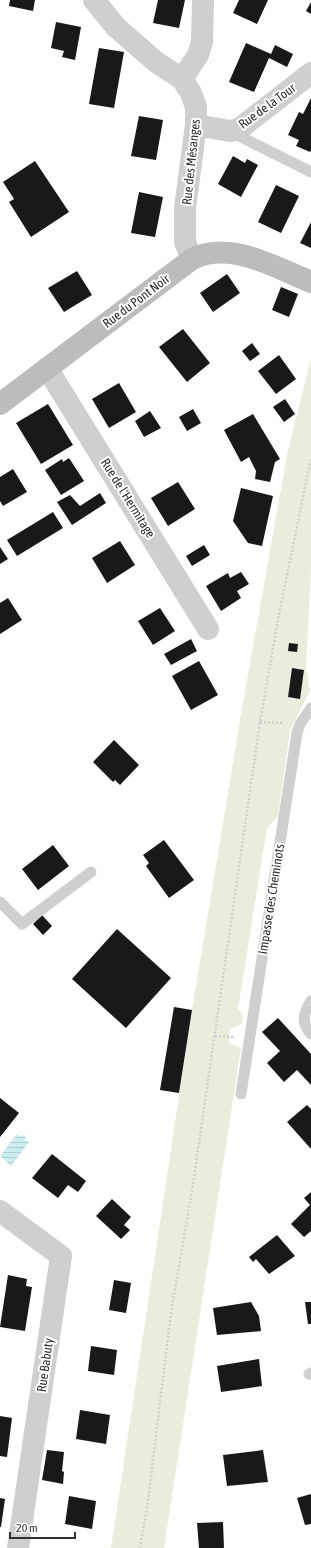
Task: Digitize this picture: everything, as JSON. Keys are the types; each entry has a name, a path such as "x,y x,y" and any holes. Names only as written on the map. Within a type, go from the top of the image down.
{"street":[{"path":"94,0 116,27 133,43 156,62 182,79 198,54 202,42 203,0"},
{"name":"Rue de la Tour","path":"196,125 230,131 239,129 311,73"},
{"name":"Rue des Mésanges","path":"182,79 191,93 196,107 196,125 185,208 185,242 192,259"},
{"name":"Rue du Pont Noir","path":"0,404 192,259 210,252 226,252 250,258 311,282"},
{"name":"Rue de l'Hermitage","path":"48,368 208,628"},
{"name":"Rue Babuty","path":"0,1211 61,1256 18,1548"}],"lane":[{"path":"230,131 311,172"},
{"name":"Impasse des Cheminots","path":"241,1094 297,733 300,724 311,708"},
{"path":"0,902 22,924 91,872"},
{"path":"311,1001 304,1012 306,1029 311,1034"}],"path":[{"path":"140,1548 148,1501 171,1312 193,1183 260,722 279,614 311,458"},
{"path":"260,722 300,724"}],"shaded area":[{"path":"311,358 311,569 306,667 310,691 290,730 278,816 267,828 238,1009 242,1014 242,1024 230,1029 229,1043 241,1048 164,1548 111,1548 192,1010 241,714 287,455"}],"water":[{"path":"17,1134 20,1136 25,1135 25,1140 29,1142 11,1166 0,1156"}],"building":[{"path":"10,0 35,0 33,11 9,6"},
{"path":"158,0 185,0 179,28 153,23"},
{"path":"239,0 268,0 257,24 233,13"},
{"path":"311,2 311,14 306,11"},
{"path":"56,22 81,27 75,60 62,57 64,51 51,48"},
{"path":"246,43 271,54 275,45 293,54 287,67 269,58 254,92 229,82"},
{"path":"99,48 124,52 114,108 89,104"},
{"path":"311,98 310,152 296,146 299,140 288,135 299,112 303,114"},
{"path":"139,116 163,120 156,160 131,156"},
{"path":"233,156 245,163 247,159 258,165 241,197 218,184"},
{"path":"35,161 69,212 31,237 9,202 14,199 3,182"},
{"path":"276,185 299,196 281,233 258,222"},
{"path":"139,192 163,197 155,237 131,233"},
{"path":"311,222 311,248 300,243"},
{"path":"77,271 92,295 64,312 48,288"},
{"path":"227,274 240,293 213,312 200,293"},
{"path":"281,287 298,294 289,317 272,310"},
{"path":"183,329 210,363 187,382 159,347"},
{"path":"252,343 260,354 250,361 242,351"},
{"path":"279,355 296,379 276,394 258,371"},
{"path":"119,383 136,412 109,428 92,399"},
{"path":"285,399 295,414 284,422 273,407"},
{"path":"48,404 73,445 41,464 16,423"},
{"path":"193,409 201,423 187,431 179,417"},
{"path":"150,411 161,428 144,437 135,421"},
{"path":"253,414 280,459 275,462 270,482 255,479 256,471 249,457 241,462 224,430"},
{"path":"69,458 84,481 61,495 45,470 62,459 63,462"},
{"path":"13,469 27,492 3,506 0,501 0,477"},
{"path":"178,482 195,509 168,526 151,498"},
{"path":"241,488 273,496 262,546 248,543 233,521"},
{"path":"100,493 106,503 72,525 57,502 70,495 80,506"},
{"path":"53,512 63,528 17,556 7,540"},
{"path":"120,541 135,565 107,583 92,558"},
{"path":"204,545 210,555 192,566 186,556"},
{"path":"0,547 8,559 0,564"},
{"path":"241,572 249,584 237,591 241,598 221,611 206,586 228,573 230,578"},
{"path":"8,598 22,620 0,634 0,603"},
{"path":"160,608 175,631 153,645 138,621"},
{"path":"191,639 197,651 171,665 164,654"},
{"path":"289,643 298,644 297,652 288,651"},
{"path":"199,661 218,695 191,710 172,676"},
{"path":"292,668 304,670 300,699 288,697"},
{"path":"114,740 139,765 120,785 115,780 113,782 93,762"},
{"path":"164,840 194,880 169,898 146,866 149,863 143,855"},
{"path":"53,845 69,866 38,890 22,869"},
{"path":"42,915 52,926 43,935 33,924"},
{"path":"117,929 171,978 126,1028 72,979"},
{"path":"174,1007 192,1010 179,1093 160,1090"},
{"path":"278,1018 311,1054 311,1085 297,1070 284,1082 267,1063 280,1051 262,1032"},
{"path":"0,1098 19,1113 0,1137"},
{"path":"307,1105 311,1109 311,1149 287,1122"},
{"path":"52,1154 86,1181 78,1192 68,1185 58,1198 32,1178"},
{"path":"311,1192 311,1231 304,1237 291,1224 310,1205 304,1198"},
{"path":"112,1199 131,1217 124,1225 130,1230 121,1239 96,1216"},
{"path":"277,1235 295,1256 269,1274 256,1259 253,1262 249,1257"},
{"path":"8,1275 27,1279 26,1286 32,1287 25,1331 0,1327"},
{"path":"114,1280 131,1283 126,1313 109,1310"},
{"path":"251,1302 259,1316 261,1331 217,1335 213,1308"},
{"path":"305,1302 311,1302 311,1324 308,1324"},
{"path":"91,1346 117,1350 114,1375 88,1371"},
{"path":"259,1359 262,1386 221,1392 217,1366"},
{"path":"80,1410 110,1415 106,1444 76,1439"},
{"path":"0,1416 12,1418 7,1457 0,1456"},
{"path":"47,1450 64,1452 62,1471 64,1472 63,1484 42,1480"},
{"path":"263,1450 268,1482 227,1486 223,1455"},
{"path":"311,1494 311,1524 305,1525 297,1498"},
{"path":"69,1496 96,1501 92,1529 65,1524"},
{"path":"0,1498 5,1499 1,1527 0,1527"},
{"path":"223,1522 224,1548 199,1548 197,1523"}]}
